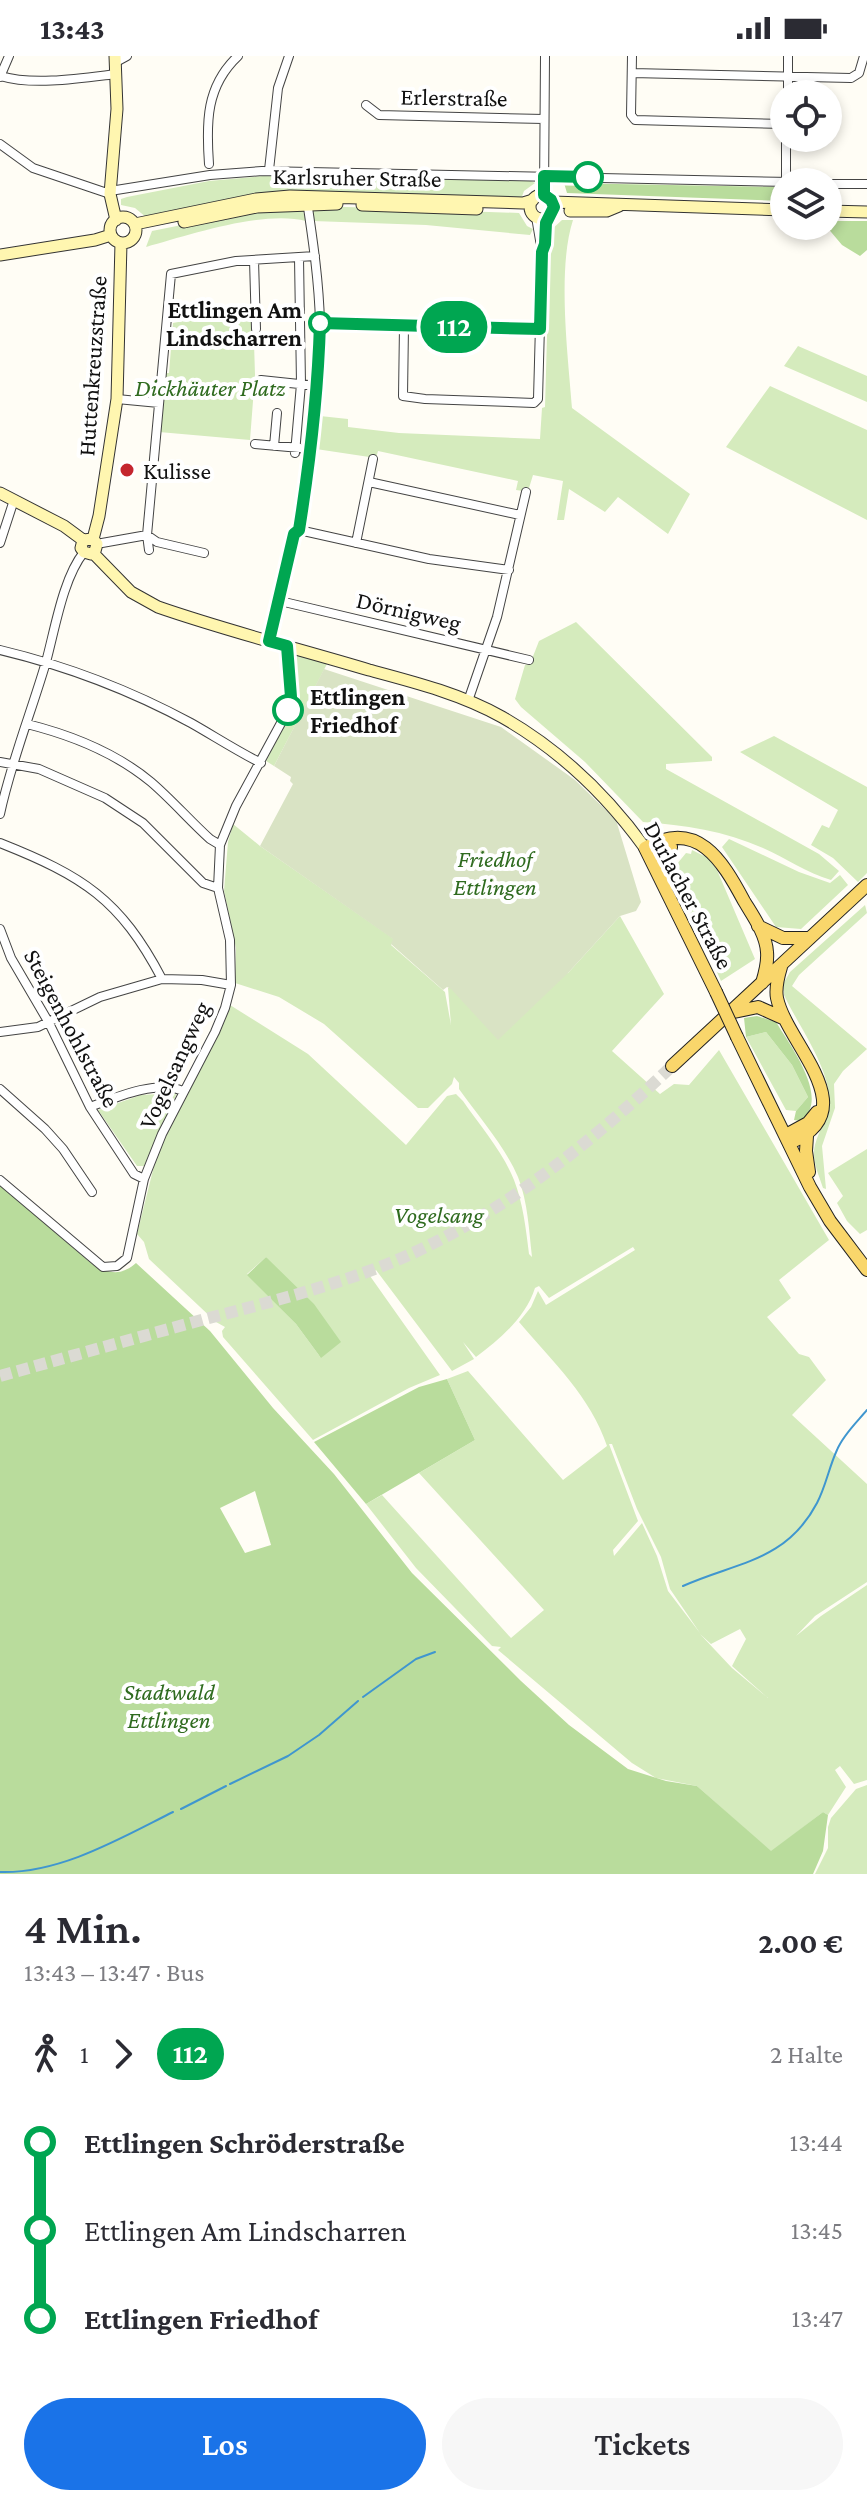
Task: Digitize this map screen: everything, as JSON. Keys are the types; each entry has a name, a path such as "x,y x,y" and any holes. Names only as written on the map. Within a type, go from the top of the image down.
{"main road":[{"path":"115,64 117,109 110,193 116,220"},
{"name":"Karlsruher Straße","path":"136,228 307,199 523,203 543,208 607,211 619,206 770,210"},
{"path":"842,211 867,212"},
{"path":"0,255 95,240 131,241 136,228 127,217 116,220 110,228 116,239"},
{"name":"Huttenkreuzstraße","path":"91,545 107,470 117,399 116,239"},
{"name":"Durlacher Straße","path":"0,493 64,526 91,545 131,592 147,602 468,701 527,732 570,764 602,794 647,852 810,1187 830,1221 867,1270"},
{"path":"647,852 665,839 682,838 711,849 725,865 767,948 768,959 762,983"},
{"path":"647,852 692,841"},
{"path":"671,847 666,863 672,899"},
{"path":"672,1066 867,885"},
{"path":"758,926 783,938 810,938"},
{"path":"782,964 777,997 785,1019 817,1076 822,1106 817,1125 807,1136 810,1187"},
{"path":"727,1015 758,1007 785,1019"},
{"path":"788,1139 808,1123 822,1106"},
{"path":"788,1139 807,1136"}],"street":[{"path":"9,56 1,77 10,79 55,79 115,64 127,56"},
{"path":"209,164 206,129 212,94 227,66 238,56"},
{"path":"269,170 278,88 289,56"},
{"path":"404,326 403,396 534,403 538,399 545,56"},
{"path":"632,56 631,115 635,120 770,124"},
{"path":"788,56 789,80"},
{"path":"632,73 851,78 863,66 864,56"},
{"name":"Erlerstraße","path":"366,105 379,115 544,119"},
{"path":"0,144 33,168 110,193 210,175 269,170 770,182"},
{"path":"842,184 867,184"},
{"path":"269,641 294,534 299,530 318,386 320,323 307,199"},
{"path":"149,550 147,535 171,274 254,260 315,256"},
{"path":"296,450 301,384 299,258"},
{"path":"254,260 256,329"},
{"path":"320,323 540,329"},
{"path":"261,380 318,386"},
{"path":"117,399 159,403"},
{"path":"274,446 277,413"},
{"path":"255,444 311,449"},
{"path":"356,543 373,459"},
{"path":"369,482 520,515"},
{"path":"468,701 488,650 526,492"},
{"path":"0,543 14,500"},
{"path":"299,530 429,559 509,570"},
{"path":"0,814 12,765 70,580 91,545 147,535 157,542 204,553"},
{"name":"Dörnigweg","path":"280,601 529,660"},
{"name":"Vogelsangweg","path":"0,1180 103,1267 123,1262 130,1252 144,1179 183,1091 215,1032 231,985 230,940 218,888 220,845 236,806 287,712 291,697 287,646"},
{"path":"0,650 46,661 122,689 190,722 261,763"},
{"path":"27,724 72,737 135,771 220,845"},
{"path":"0,762 39,769 127,810 203,883 218,888"},
{"path":"0,843 61,870 99,893 123,916 144,945 162,979"},
{"name":"Steigenhohlstraße","path":"0,929 11,958 49,1023 90,1107 134,1174 144,1179"},
{"path":"0,1032 38,1027 100,997 162,979 202,980 231,985"},
{"path":"90,1107 140,1090 167,1088 183,1091"},
{"path":"0,1089 54,1139 92,1192"}],"green space":[{"path":"263,176 535,183 524,191 521,199 414,197 147,218 135,208 121,205 121,199 127,197 209,181"},
{"path":"564,183 770,187 770,200 567,193"},
{"path":"318,206 519,213 527,226 533,229 530,235 426,225 313,221 313,212"},
{"path":"296,208 303,211 306,221 289,218 248,221 146,247 152,231 256,210"},
{"path":"562,220 573,220 568,240 565,287 572,408 690,494 668,534 618,497 605,512 569,489 564,520 557,520 563,481 533,475 529,488 524,487 523,491 516,490 518,481 378,451 376,458 316,449 320,416 348,419 348,427 399,433 540,439 542,408 545,407 550,231"},
{"path":"842,221 867,221 867,250 860,256 838,240 842,240"},
{"name":"Dickhäuter Platz","path":"250,308 253,310 255,375 250,440 159,432 164,373 169,373 173,323"},
{"path":"798,346 867,376 867,402 784,366"},
{"path":"770,386 867,430 867,520 726,447"},
{"path":"576,622 712,757 712,761 666,764 666,769 819,854 839,871 831,880 734,837 689,827 643,822 585,762 521,707 515,699 525,665 530,664 539,641"},
{"path":"293,653 328,662 274,766 266,761 296,702"},
{"name":"Friedhof Ettlingen","path":"324,669 501,727 575,780 616,820 641,902 636,911 620,916 568,973 498,1040 451,989 447,987 443,990 391,944 393,939 260,846 293,784 291,777 274,766"},
{"path":"774,736 867,787 867,873 858,882 833,858 811,845 822,825 829,828 838,810 740,752"},
{"name":"Vogelsang","path":"233,824 394,939 391,945 445,992 451,1025 448,988 568,973 620,916 664,994 612,1051 660,1094 674,1084 689,1085 719,1050 829,1240 779,1280 791,1298 767,1317 799,1354 809,1357 826,1380 792,1415 867,1484 867,1582 815,1616 796,1636 867,1585 867,1780 854,1784 840,1766 835,1770 846,1787 828,1815 823,1812 771,1852 697,1786 656,1778 632,1763 498,1650 501,1647 492,1646 416,1568 366,1504 382,1495 511,1638 544,1610 419,1473 475,1440 447,1379 468,1371 563,1480 607,1446 581,1396 519,1322 538,1291 546,1305 635,1250 633,1247 549,1298 539,1286 535,1288 519,1318 476,1357 463,1342 474,1359 452,1371 376,1270 370,1276 440,1375 409,1388 313,1440 223,1337 225,1327 149,1259 144,1242 137,1234 157,1154 230,1005 308,1054 406,1145 447,1096 456,1094 491,1140 514,1180 532,1257 526,1206 518,1177 454,1077 452,1084 428,1108 418,1108 324,1024 279,997 235,983 236,948 224,891 228,842","holes":["266,1257 321,1358 296,1324 247,1274","609,1444 612,1444 637,1509 661,1557 670,1589 700,1633 668,1591 642,1523 614,1556 613,1550 638,1521","740,1629 746,1639 732,1666 768,1698 732,1668 700,1634 711,1644"]},
{"path":"729,839 830,883 840,875 848,885 801,929 776,927 722,847"},
{"path":"692,850 708,858 717,870 755,959 721,981 686,904 677,864"},
{"path":"865,905 867,913 799,975 792,986 867,1049 834,1084 835,1108 822,1146 826,1189 818,1172 814,1150 828,1111 827,1085 818,1059 784,995 783,984 790,972"},
{"path":"757,1016 776,1022 805,1073 812,1100 809,1112 800,1121 794,1120 796,1111 808,1097 792,1065 766,1032 746,1037 744,1018"},
{"path":"766,1032 792,1065 808,1097 796,1111 786,1110 746,1037"},
{"path":"177,1093 144,1166 137,1166 98,1110 141,1095"},
{"path":"867,1149 867,1230 860,1234 847,1221 837,1203 843,1196 828,1173"},
{"name":"Stadtwald Ettlingen","path":"0,1185 92,1264 114,1272 136,1263 210,1331 273,1408 334,1474 412,1573 569,1725 628,1769 666,1781 697,1786 771,1851 823,1812 828,1815 823,1851 813,1874 0,1874","holes":["255,1491 271,1545 245,1553 220,1508"]},
{"path":"266,1257 314,1304 341,1342 321,1358 296,1324 247,1275"},
{"path":"447,1379 475,1440 366,1504 314,1442 419,1387"},
{"path":"867,1785 867,1874 815,1874 828,1848 831,1818 856,1789"}],"waterway":[{"path":"683,1586 758,1558 775,1549 805,1523 823,1490 843,1439 867,1410"},
{"path":"363,1697 416,1659 435,1652"},
{"path":"230,1784 288,1756 319,1735 358,1701"},
{"path":"181,1809 226,1786"},
{"path":"0,1872 23,1871 67,1861 173,1812"}],"tunnel":[{"path":"0,1376 275,1301 390,1263 467,1225 540,1177 609,1123 672,1066"}],"bus line":[{"name":"112","path":"288,710 291,680 287,646 269,641 294,534 299,530 318,386 320,323 540,329 542,252 546,223 554,207 553,202 544,195 544,176 588,177"}],"place":[{"name":"Ettlingen Am Lindscharren","path":"320,323"},
{"name":"Kulisse","path":"127,470"},
{"name":"Ettlingen Friedhof","path":"288,710"}]}
